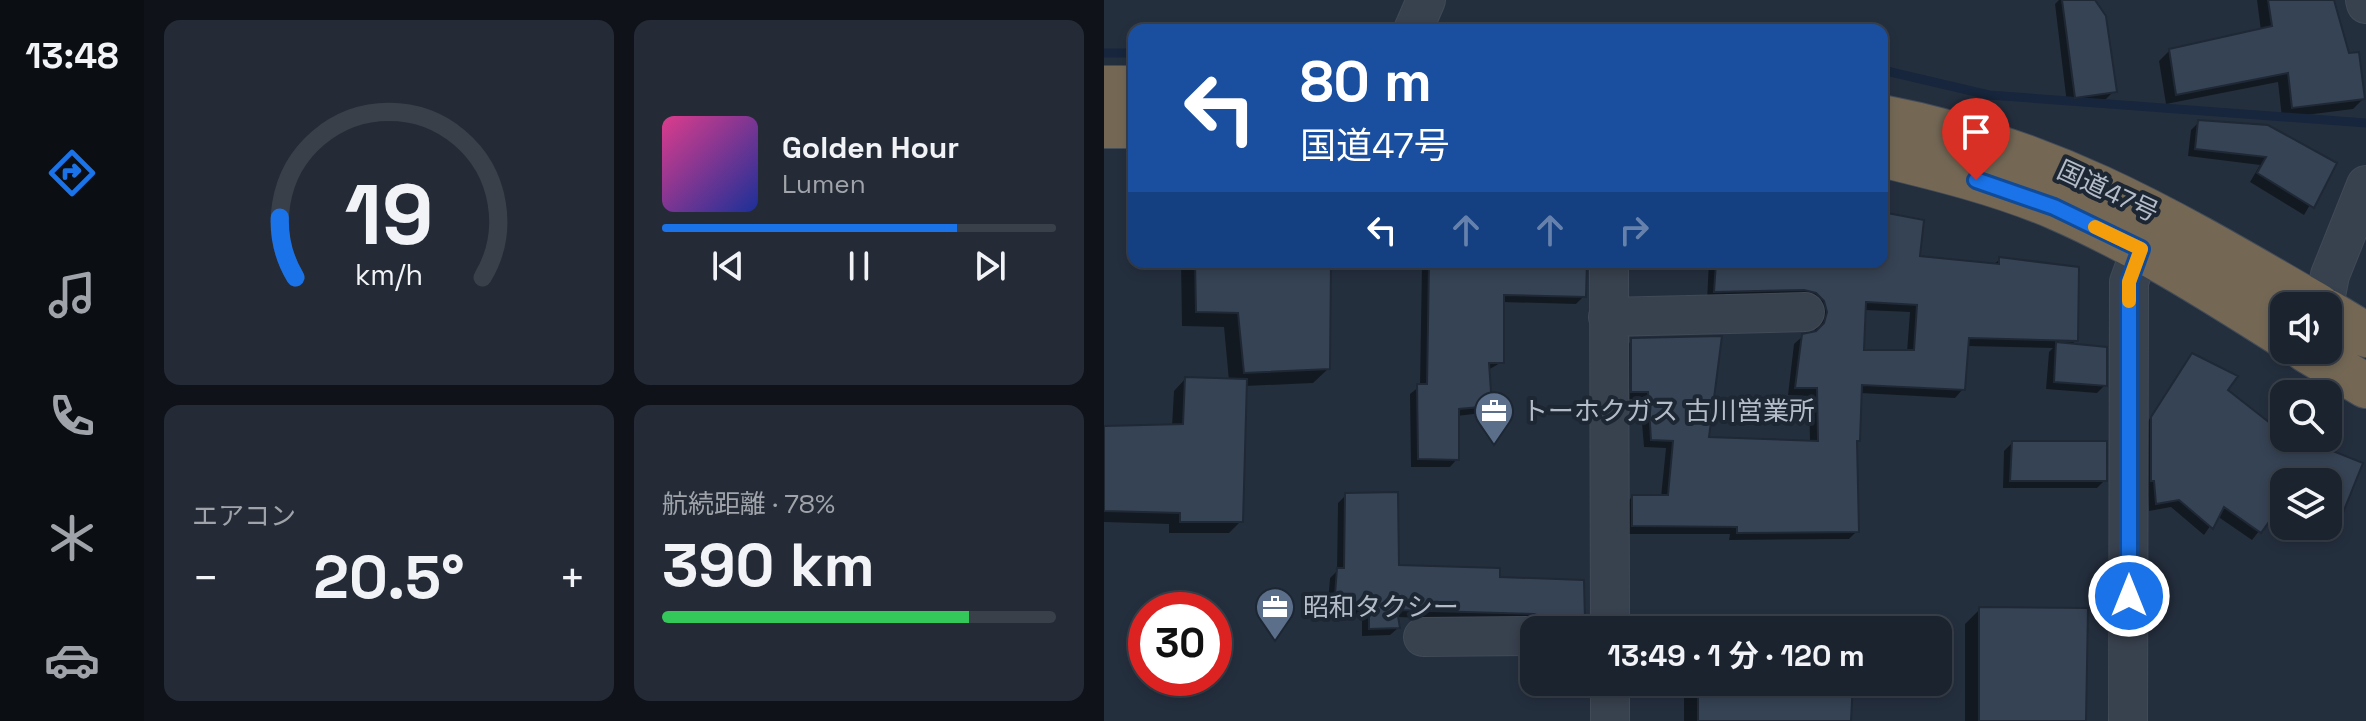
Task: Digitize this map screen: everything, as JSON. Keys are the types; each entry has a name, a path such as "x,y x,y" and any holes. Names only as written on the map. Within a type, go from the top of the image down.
{"highway":[{"path":"1104,88 1128,88"},
{"name":"国道47号","path":"1888,118 1941,128 2018,151 2083,177 2178,225 2294,292"},
{"path":"1104,126 1128,126"},
{"name":"国道47号","path":"1888,156 1950,172 2054,207 2141,249 2270,327"},
{"path":"2342,320 2366,335"},
{"path":"2329,364 2366,386"}],"street":[{"path":"1416,24 1426,0"},
{"path":"2327,292 2330,275 2366,185"},
{"path":"2128,721 2129,282 2141,249"},
{"path":"1609,268 1610,616"},
{"path":"1608,317 1805,312"},
{"path":"1423,637 1520,636"},
{"path":"1610,696 1610,721"}],"building":[{"path":"2062,0 2095,0 2106,16 2117,92 2075,98"},
{"path":"2268,0 2334,0 2349,53 2359,52 2365,99 2292,108 2288,73 2176,95 2169,49 2272,26"},
{"path":"2198,120 2268,125 2337,163 2314,208 2257,173 2266,157 2195,149"},
{"path":"1888,213 1924,220 1920,256 1999,264 1999,257 2079,267 2078,341 1969,338 1965,390 1862,385 1860,441 1857,441 1859,532 1737,533 1737,527 1632,526 1632,495 1668,495 1673,441 1651,440 1648,392 1631,392 1631,338 1722,336 1709,437 1818,441 1817,388 1795,388 1802,334 1816,331 1824,323 1827,312 1824,301 1816,293 1804,290 1714,292 1716,268 1888,268","holes":["1866,302 1917,305 1914,350 1864,350"]},
{"path":"1195,268 1331,268 1330,369 1244,373 1238,313 1196,312"},
{"path":"1429,268 1587,268 1586,297 1504,295 1504,363 1489,363 1492,406 1459,409 1459,460 1418,459 1417,384 1427,384"},
{"path":"2056,342 2107,347 2107,386 2054,382"},
{"path":"2192,353 2238,376 2228,390 2270,423 2270,452 2336,452 2363,463 2342,515 2342,468 2270,468 2270,520 2261,533 2224,507 2213,529 2179,500 2156,504 2154,481 2151,481 2151,417"},
{"path":"1185,377 1247,379 1243,522 1180,522 1180,513 1104,511 1104,426 1183,424"},
{"path":"2012,441 2107,441 2107,481 2010,481"},
{"path":"1398,492 1399,565 1500,568 1500,577 1584,580 1585,616 1397,610 1400,628 1369,629 1369,607 1334,608 1337,568 1344,568 1345,493"},
{"path":"1979,607 2088,608 2086,721 1979,721"},
{"path":"1698,696 1852,696 1851,721 1698,721"}],"waterway":[{"path":"1104,53 1128,53"},
{"path":"1888,71 1989,95 2366,123"}],"slow traffic":[{"path":"2095,227 2141,249 2129,282 2129,301"}],"place":[{"name":"トーホクガス 古川営業所","path":"1494,445"},
{"name":"昭和タクシー","path":"1275,641"}],"route":[{"path":"1976,180 2054,207 2141,249 2129,282 2129,596"}]}
